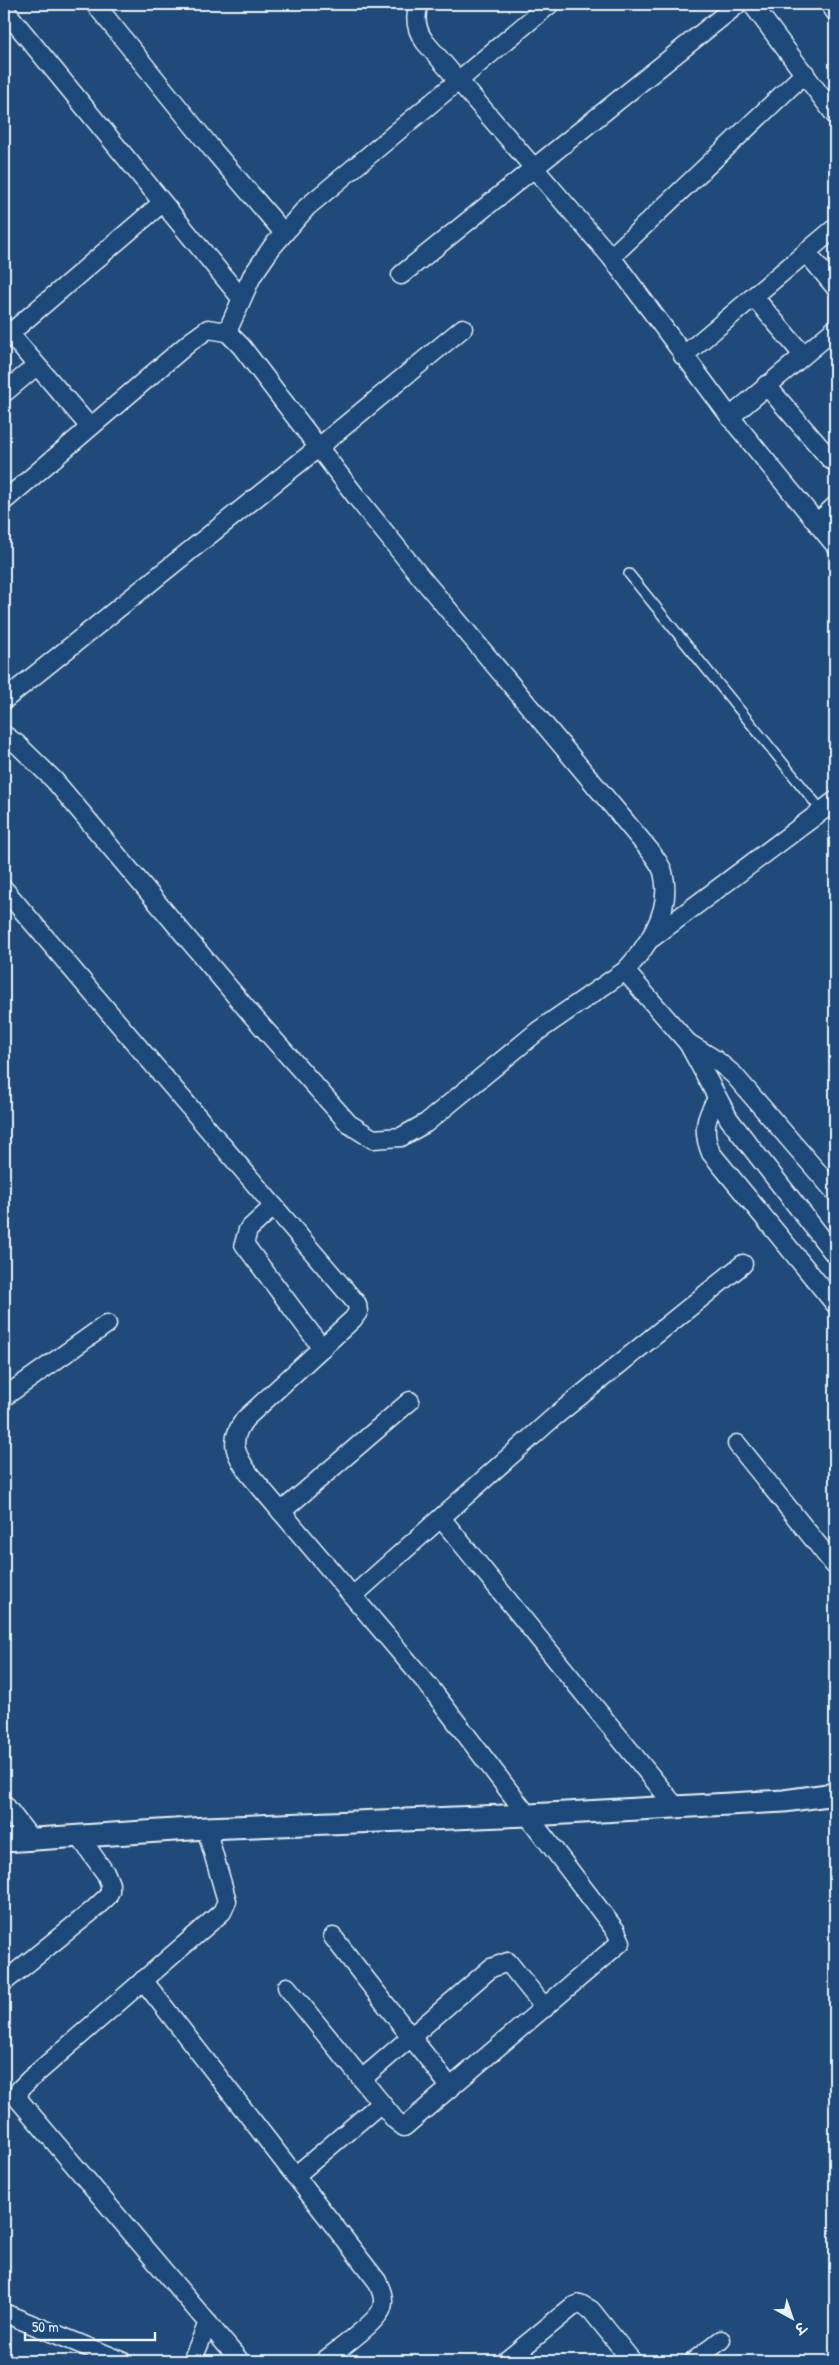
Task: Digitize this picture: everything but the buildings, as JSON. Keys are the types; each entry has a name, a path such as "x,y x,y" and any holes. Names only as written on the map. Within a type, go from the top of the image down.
{"street":[{"path":"96,4 212,149 284,232"},
{"path":"419,4 416,22 418,33 457,81 611,258 730,417 835,545"},
{"path":"227,332 252,276 284,232 315,200 550,4"},
{"path":"401,275 738,4"},
{"path":"752,4 835,115"},
{"path":"830,4 835,12"},
{"path":"4,9 241,298"},
{"path":"611,258 805,73"},
{"path":"89,426 7,330 162,203"},
{"path":"683,356 835,228"},
{"path":"806,252 835,287"},
{"path":"754,296 803,355"},
{"path":"4,700 319,447 463,328"},
{"path":"4,501 89,426 190,342 208,329 227,332 242,346 413,569 651,852 663,871 665,892 662,912 645,949 625,971 538,1031 426,1123 401,1137 373,1139 349,1124 251,1014 54,780 17,744 4,735"},
{"path":"730,417 835,329"},
{"path":"4,393 36,366"},
{"path":"766,386 834,458"},
{"path":"818,522 835,506"},
{"path":"651,938 829,806"},
{"path":"4,889 352,1295 357,1304 358,1312 353,1319 245,1418 236,1430 234,1443 238,1459 428,1685 529,1814 616,1931 621,1942 404,2127 399,2125 287,1986"},
{"path":"625,971 688,1043 728,1118 835,1255"},
{"path":"688,1043 716,1060 734,1075 835,1192"},
{"path":"717,1099 707,1114 704,1128 711,1153 835,1304"},
{"path":"274,1206 248,1230 244,1244 322,1348"},
{"path":"354,1595 554,1417 743,1264"},
{"path":"4,1397 106,1324"},
{"path":"281,1512 410,1401"},
{"path":"736,1444 835,1566"},
{"path":"441,1518 675,1806"},
{"path":"4,1841 206,1828 784,1801 835,1794"},
{"path":"4,1804 31,1839"},
{"path":"206,1828 227,1901 222,1912 11,2095 240,2361"},
{"path":"4,1982 107,1897 110,1891 110,1884 106,1874 79,1836"},
{"path":"334,1937 451,2088"},
{"path":"362,2079 491,1968 502,1963 508,1962 514,1968 545,2008"},
{"path":"143,1980 377,2282 383,2295 382,2309 370,2323 324,2361"},
{"path":"295,2176 381,2103"},
{"path":"506,2361 572,2307 580,2304 591,2310 632,2361"},
{"path":"4,2313 122,2361"},
{"path":"192,2361 208,2323"},
{"path":"694,2361 721,2340"}],"lane":[{"path":"629,574 829,806"}]}
